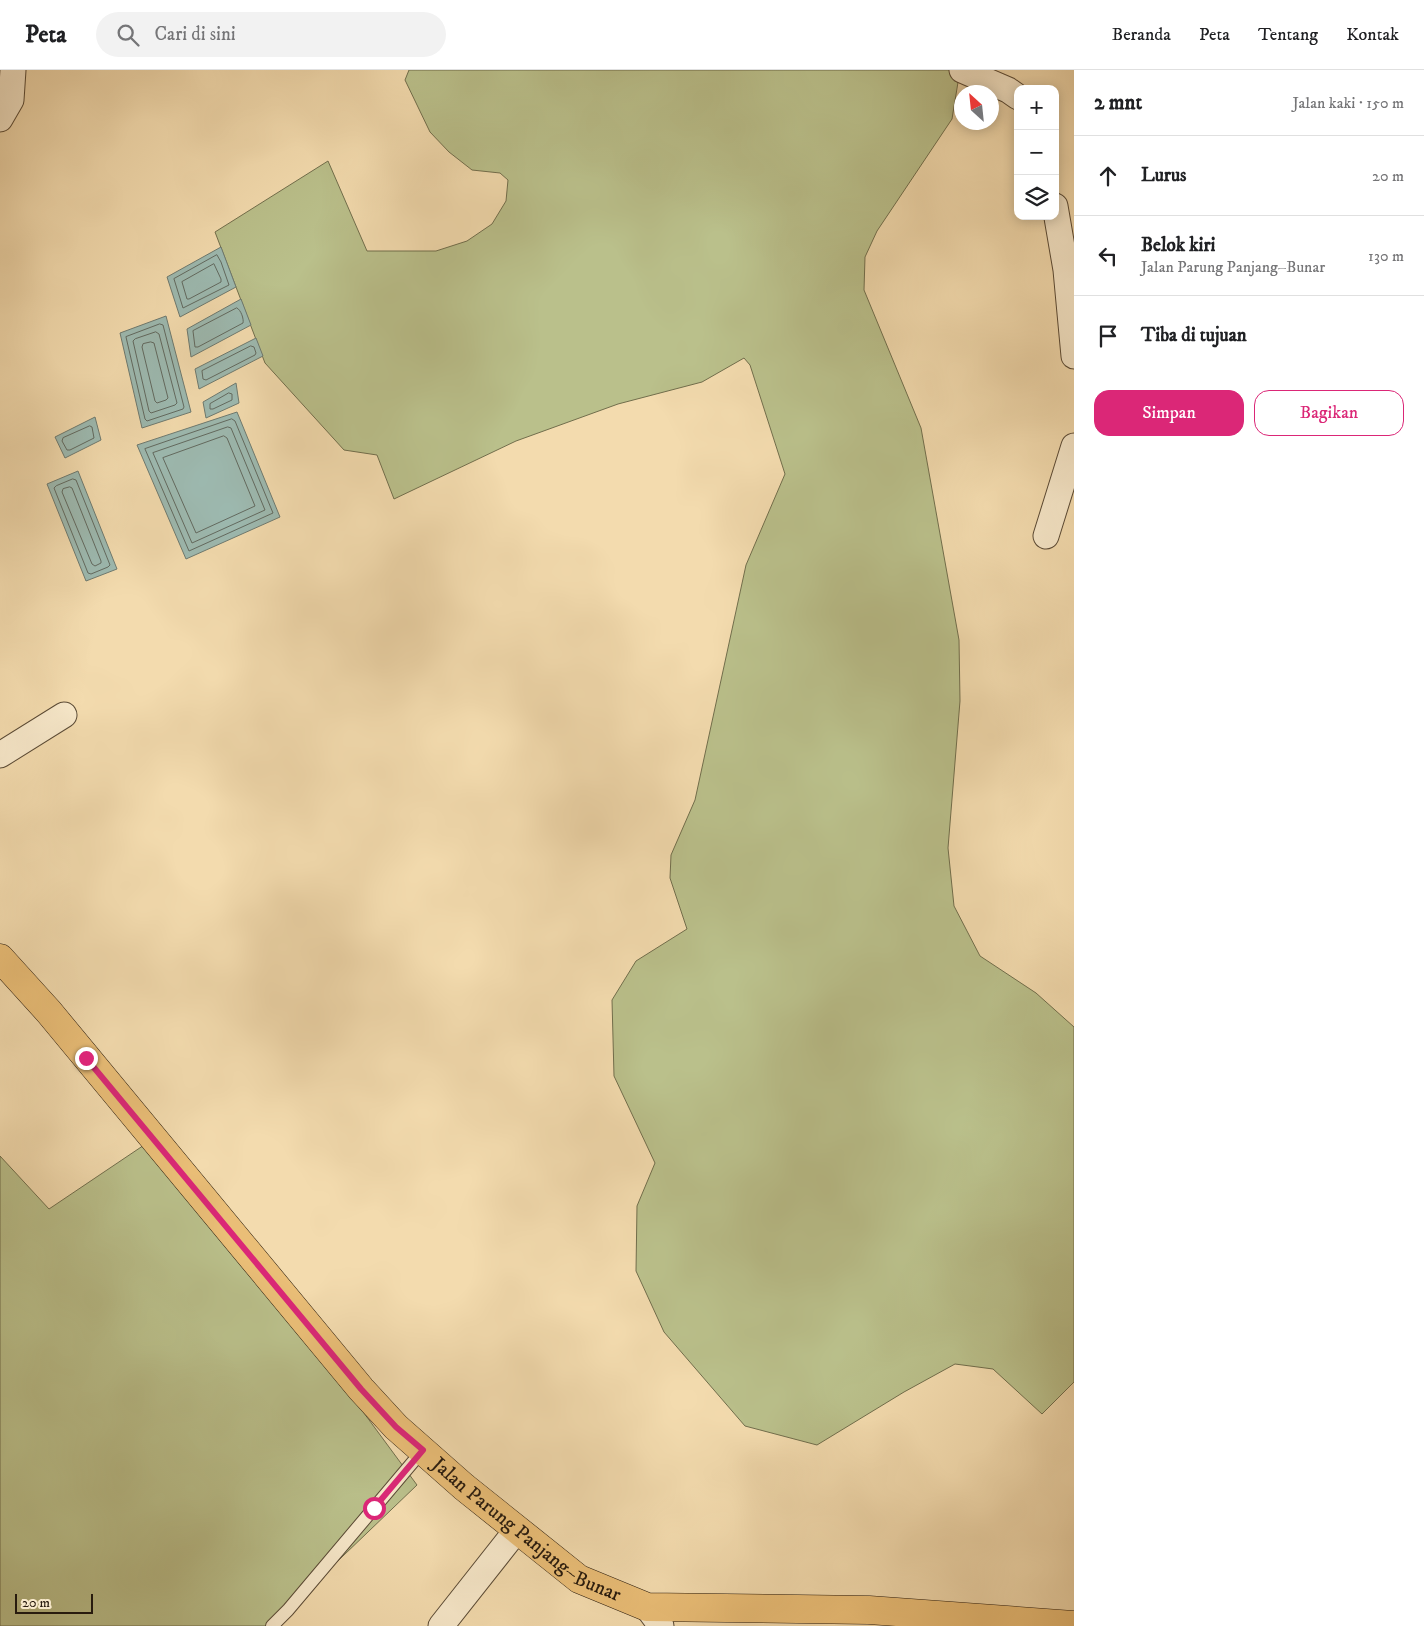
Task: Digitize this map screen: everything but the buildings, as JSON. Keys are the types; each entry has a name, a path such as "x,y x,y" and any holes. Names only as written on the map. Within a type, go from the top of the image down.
{"main road":[{"name":"Jalan Parung Panjang–Bunar","path":"0,958 49,1012 361,1389 396,1427 516,1531 578,1579 654,1616 872,1618 1074,1625"}],"street":[{"path":"0,119 12,100 12,70"},
{"path":"973,72 1014,94"},
{"path":"1057,220 1066,270 1074,356"},
{"path":"1046,536 1074,446"},
{"path":"0,755 64,715"},
{"path":"441,1626 516,1531"}],"lane":[{"path":"272,1626 288,1610 423,1450"}],"green space":[{"path":"409,70 960,70 958,85 954,85 952,119 877,231 865,257 864,290 921,428 959,640 960,701 948,848 954,906 980,956 1036,993 1074,1027 1074,1382 1042,1414 993,1369 955,1364 904,1392 817,1445 745,1426 664,1332 636,1271 637,1206 655,1163 614,1076 612,1000 636,961 687,929 670,878 671,855 695,800 746,565 785,474 750,365 744,358 702,382 618,404 516,441 394,499 377,455 344,450 265,363 215,232 328,161 367,251 436,251 467,241 492,224 506,201 508,180 500,173 472,170 449,152 430,132 405,80"},
{"path":"159,1135 417,1485 270,1626 0,1626 0,1156 49,1209"}],"water":[{"path":"221,247 236,287 180,317 167,277"},
{"path":"241,299 251,325 191,357 187,329"},
{"path":"166,316 191,412 142,428 120,333"},
{"path":"256,338 263,356 199,389 195,369"},
{"path":"236,383 239,403 206,418 203,402"},
{"path":"237,412 280,517 186,559 137,445"},
{"path":"95,417 101,440 65,458 55,437"},
{"path":"78,471 117,569 86,581 47,484"}],"route":[{"path":"86,1058 361,1389 396,1427 423,1450 374,1508"}]}
